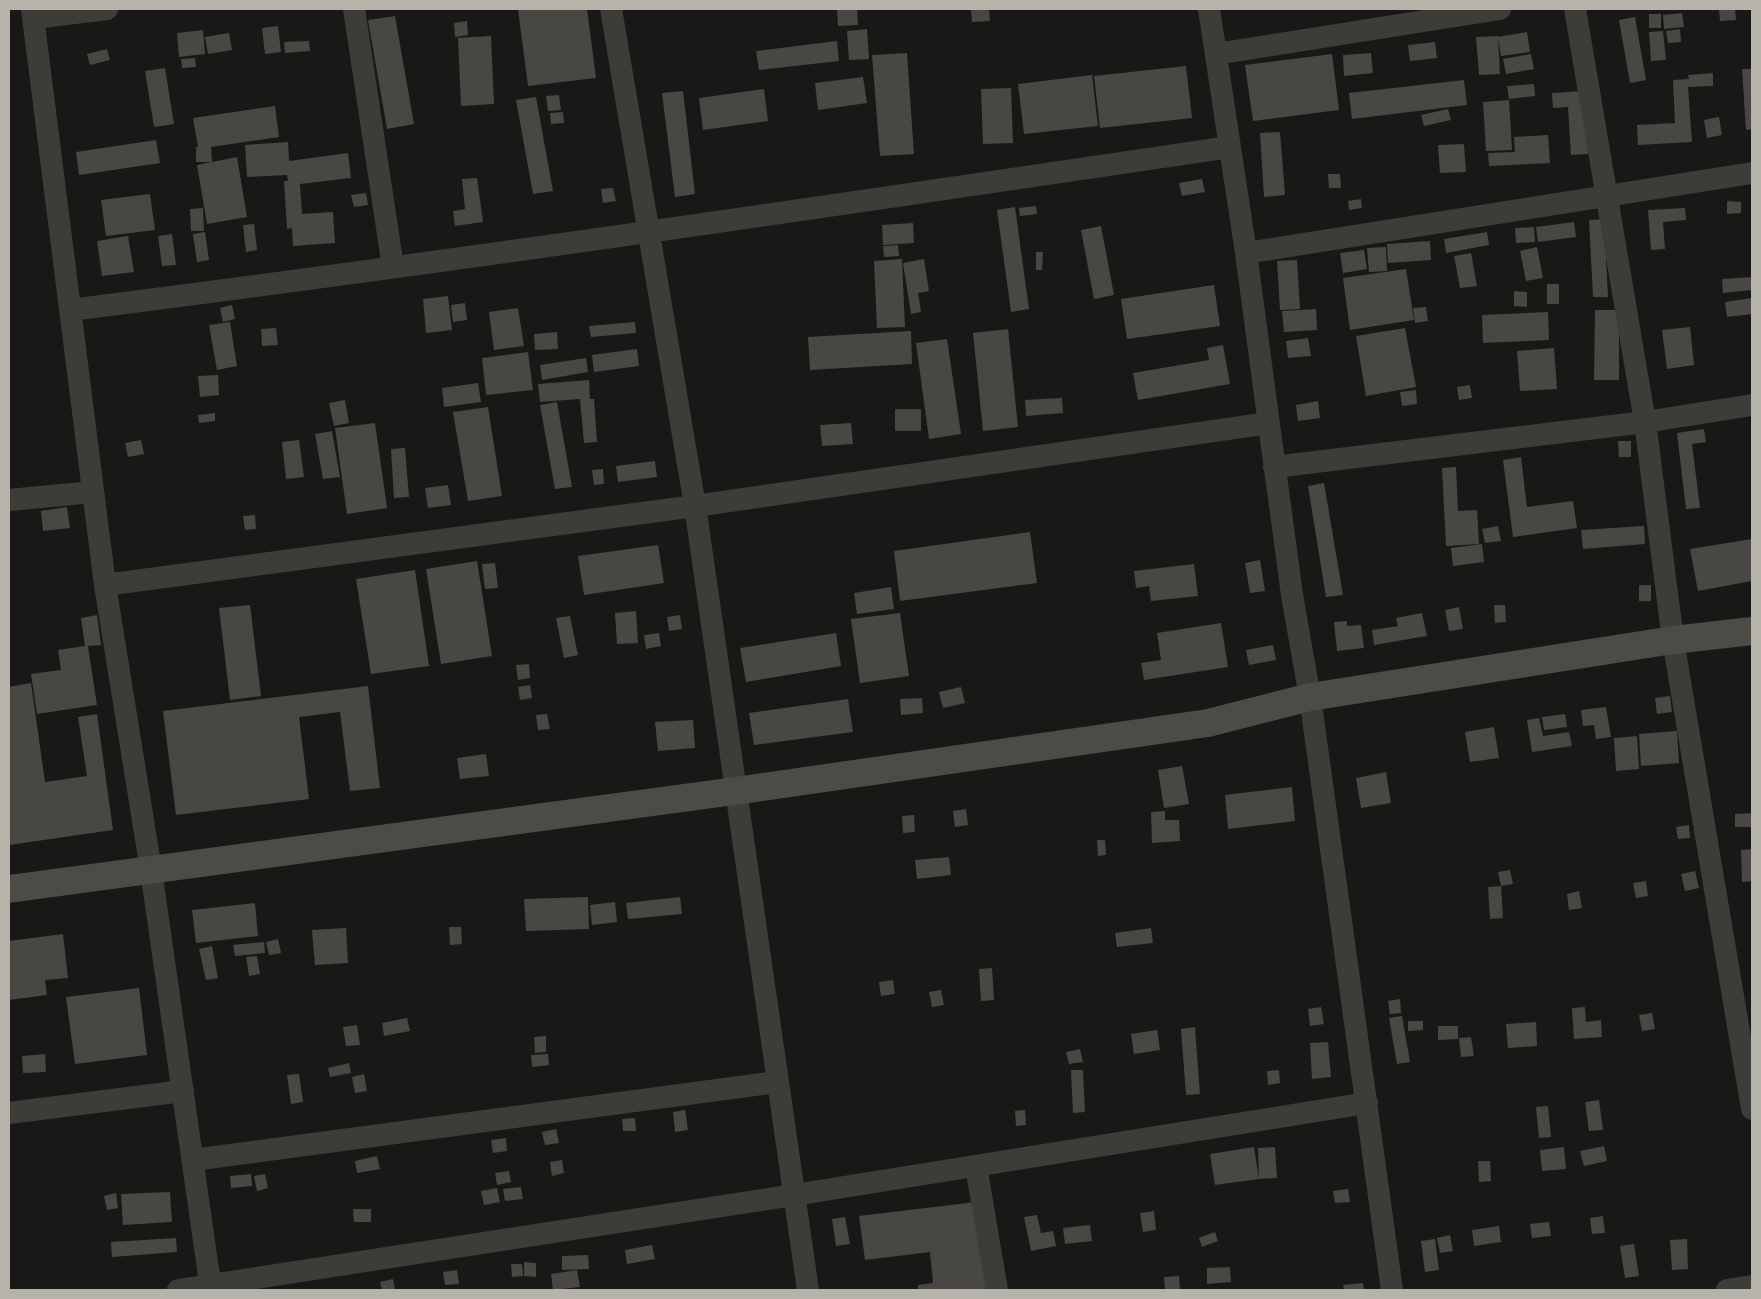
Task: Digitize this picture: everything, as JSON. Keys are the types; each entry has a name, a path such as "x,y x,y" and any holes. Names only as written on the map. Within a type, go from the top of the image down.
{"street":[{"path":"107,9 33,13 105,585 152,870 211,1288"},
{"path":"354,9 393,267"},
{"path":"611,9 695,506 808,1290"},
{"path":"1209,9 1246,253 1292,595 1310,697 1392,1290"},
{"path":"1216,54 1500,9"},
{"path":"1575,9 1646,422 1673,640 1752,1109"},
{"path":"70,310 649,233 1230,147"},
{"path":"1246,253 1752,173"},
{"path":"1274,468 1646,422 1752,405"},
{"path":"105,585 695,506 1270,423"},
{"path":"9,500 93,492"},
{"path":"9,889 735,791 1208,723 1310,697 1673,640 1752,631"},
{"path":"193,1160 777,1082"},
{"path":"9,1113 183,1091"},
{"path":"178,1290 211,1288 1367,1103"},
{"path":"976,1166 997,1290"},
{"path":"1727,1290 1752,1286"}],"building":[{"path":"518,9 587,9 596,78 528,86"},
{"path":"837,9 857,9 858,25 838,26"},
{"path":"971,9 989,9 990,21 972,22"},
{"path":"1719,9 1735,9 1736,20 1720,21"},
{"path":"1682,13 1684,27 1664,29 1663,15"},
{"path":"1649,14 1661,14 1661,28 1649,28"},
{"path":"395,16 414,124 387,129 368,20"},
{"path":"1635,17 1646,80 1630,83 1619,20"},
{"path":"467,21 468,35 455,37 454,23"},
{"path":"278,26 281,52 265,54 262,28"},
{"path":"867,29 869,59 849,60 847,31"},
{"path":"1680,29 1681,42 1668,43 1666,31"},
{"path":"203,30 205,54 179,57 177,33"},
{"path":"1663,31 1666,60 1651,61 1649,32"},
{"path":"1527,32 1530,52 1501,56 1498,37"},
{"path":"229,33 232,50 208,54 205,37"},
{"path":"491,36 494,104 461,106 458,38"},
{"path":"1498,36 1500,74 1479,75 1476,37"},
{"path":"309,41 310,51 285,53 284,42"},
{"path":"837,41 839,61 759,70 756,51"},
{"path":"1435,42 1437,58 1410,61 1408,45"},
{"path":"107,49 110,60 90,65 87,54"},
{"path":"907,53 914,154 880,156 872,55"},
{"path":"1371,53 1373,73 1344,76 1343,55"},
{"path":"1332,54 1339,110 1253,121 1245,65"},
{"path":"1531,54 1534,69 1506,74 1503,59"},
{"path":"195,58 196,67 182,68 181,59"},
{"path":"1186,66 1192,118 1100,128 1094,76"},
{"path":"165,68 174,124 154,127 145,71"},
{"path":"1742,69 1752,69 1752,129 1746,130"},
{"path":"1713,73 1713,86 1688,87 1692,142 1638,145 1637,125 1675,123 1673,80 1689,79 1688,75"},
{"path":"1092,75 1098,126 1024,134 1018,84"},
{"path":"863,77 867,103 818,110 815,83"},
{"path":"1464,80 1467,105 1352,119 1349,93"},
{"path":"1534,84 1535,96 1509,99 1507,86"},
{"path":"1011,88 1013,143 983,144 981,89"},
{"path":"764,89 768,121 703,130 699,98"},
{"path":"683,91 695,194 675,197 662,93"},
{"path":"1584,91 1588,154 1571,155 1568,107 1553,108 1552,93"},
{"path":"559,95 561,110 548,111 546,96"},
{"path":"536,97 553,191 533,194 516,100"},
{"path":"1509,100 1512,150 1486,151 1483,102"},
{"path":"275,106 279,137 211,147 212,162 196,162 196,147 198,147 193,118"},
{"path":"1448,109 1451,120 1424,126 1421,115"},
{"path":"563,112 564,123 551,124 550,113"},
{"path":"1719,117 1722,135 1707,138 1704,120"},
{"path":"1280,132 1285,195 1264,197 1260,133"},
{"path":"1548,135 1550,163 1489,166 1488,153 1515,152 1514,137"},
{"path":"156,140 160,163 79,175 76,152"},
{"path":"288,142 289,161 348,153 351,178 300,184 302,214 333,212 335,243 293,246 292,228 287,229 284,181 288,181 287,175 247,177 245,145"},
{"path":"1464,144 1466,172 1440,173 1438,145"},
{"path":"237,157 247,217 207,224 197,165"},
{"path":"1328,174 1340,174 1341,188 1329,188"},
{"path":"477,178 483,222 455,226 453,211 465,209 462,179"},
{"path":"1202,179 1205,192 1182,196 1179,183"},
{"path":"613,188 616,201 603,203 601,189"},
{"path":"366,193 368,205 354,207 351,195"},
{"path":"150,194 155,230 106,236 101,200"},
{"path":"1361,199 1362,208 1349,210 1348,201"},
{"path":"1727,201 1741,202 1741,213 1727,214"},
{"path":"1036,206 1037,214 1020,216 1019,208"},
{"path":"1015,207 1029,309 1011,312 997,210"},
{"path":"203,208 204,231 191,231 190,209"},
{"path":"1685,208 1686,220 1663,222 1665,249 1651,250 1648,210"},
{"path":"1604,219 1608,297 1593,297 1589,220"},
{"path":"1574,222 1576,237 1538,242 1536,227"},
{"path":"913,223 914,243 883,245 882,225"},
{"path":"254,224 257,250 246,252 243,225"},
{"path":"1101,226 1114,295 1094,299 1081,230"},
{"path":"1534,227 1535,242 1516,243 1515,228"},
{"path":"205,232 209,260 197,262 193,234"},
{"path":"1487,232 1489,245 1446,253 1444,239"},
{"path":"172,234 176,265 162,266 158,236"},
{"path":"128,236 134,272 102,276 97,241"},
{"path":"1430,241 1431,260 1388,263 1387,244"},
{"path":"898,245 899,256 884,257 883,246"},
{"path":"1386,247 1387,271 1369,272 1367,248"},
{"path":"1537,247 1543,278 1526,281 1520,251"},
{"path":"1364,250 1367,269 1343,273 1340,253"},
{"path":"1036,252 1043,252 1042,270 1036,270"},
{"path":"1471,253 1477,286 1460,288 1454,256"},
{"path":"902,259 905,327 877,328 874,261"},
{"path":"924,259 929,291 918,293 921,312 911,314 903,263"},
{"path":"1297,260 1300,309 1280,310 1277,261"},
{"path":"1406,269 1414,320 1350,330 1343,278"},
{"path":"1752,277 1752,290 1723,293 1722,279"},
{"path":"1547,284 1559,284 1559,304 1547,304"},
{"path":"1214,285 1220,326 1127,339 1121,299"},
{"path":"1514,291 1527,292 1527,307 1514,306"},
{"path":"448,296 452,330 426,333 423,299"},
{"path":"1752,298 1752,314 1727,317 1725,302"},
{"path":"465,303 467,320 453,322 451,305"},
{"path":"232,305 235,319 223,322 220,308"},
{"path":"1426,307 1428,321 1415,323 1413,308"},
{"path":"518,308 524,346 494,350 489,312"},
{"path":"1316,309 1317,330 1284,332 1282,311"},
{"path":"1595,310 1619,310 1619,380 1594,380"},
{"path":"1548,312 1549,340 1483,343 1482,315"},
{"path":"230,322 237,366 217,370 209,325"},
{"path":"635,322 636,333 591,337 589,326"},
{"path":"1690,327 1694,365 1667,369 1662,330"},
{"path":"276,328 278,345 262,346 261,329"},
{"path":"1405,328 1416,387 1366,396 1356,336"},
{"path":"1008,329 1018,427 983,431 973,333"},
{"path":"911,331 912,364 810,370 808,337"},
{"path":"557,332 558,349 535,350 534,334"},
{"path":"1308,338 1311,356 1288,358 1286,341"},
{"path":"947,339 961,434 929,439 916,343"},
{"path":"1223,345 1230,384 1138,400 1133,373 1209,360 1207,348"},
{"path":"1554,348 1557,389 1520,391 1517,351"},
{"path":"637,349 639,366 594,372 592,355"},
{"path":"528,352 533,390 486,395 482,358"},
{"path":"586,358 588,372 542,380 540,365"},
{"path":"218,375 219,395 200,397 198,376"},
{"path":"589,380 590,399 594,399 597,442 584,443 580,399 540,402 538,384"},
{"path":"478,383 481,402 444,407 442,388"},
{"path":"1470,385 1472,398 1459,400 1457,387"},
{"path":"1416,390 1417,404 1402,406 1400,392"},
{"path":"1062,398 1063,413 1026,416 1025,400"},
{"path":"345,400 349,423 334,426 329,403"},
{"path":"1318,401 1320,418 1298,421 1296,405"},
{"path":"557,402 572,487 555,489 540,405"},
{"path":"488,407 502,496 468,501 453,412"},
{"path":"895,409 921,409 921,431 895,431"},
{"path":"215,413 215,421 199,423 198,415"},
{"path":"375,423 387,508 347,514 335,428"},
{"path":"851,423 853,444 822,446 820,425"},
{"path":"1704,429 1706,442 1692,444 1700,508 1686,509 1677,433"},
{"path":"332,431 340,477 323,479 315,434"},
{"path":"141,440 144,454 128,457 125,443"},
{"path":"299,440 304,477 286,479 282,442"},
{"path":"1618,441 1631,441 1631,457 1619,457"},
{"path":"405,448 409,497 394,498 391,449"},
{"path":"1521,457 1527,507 1573,501 1577,528 1513,537 1503,460"},
{"path":"655,461 657,477 618,482 616,466"},
{"path":"1456,467 1458,511 1477,510 1479,544 1446,546 1442,468"},
{"path":"603,469 604,484 594,485 592,470"},
{"path":"1324,483 1343,595 1326,597 1308,486"},
{"path":"448,485 451,505 428,508 425,488"},
{"path":"67,507 70,528 43,531 41,511"},
{"path":"255,515 256,529 245,530 243,516"},
{"path":"1498,526 1501,541 1485,543 1482,529"},
{"path":"1644,526 1645,544 1583,549 1581,530"},
{"path":"1030,532 1037,583 900,601 894,551"},
{"path":"1752,539 1752,581 1698,591 1690,549"},
{"path":"1482,544 1484,562 1453,566 1451,548"},
{"path":"658,545 664,583 584,595 578,556"},
{"path":"1260,560 1265,591 1250,593 1245,563"},
{"path":"477,561 492,656 441,664 426,569"},
{"path":"495,563 498,588 485,589 482,564"},
{"path":"1194,564 1198,596 1151,601 1149,586 1136,588 1134,571"},
{"path":"415,570 429,666 371,674 356,579"},
{"path":"1639,585 1651,585 1651,601 1639,601"},
{"path":"891,587 894,609 857,614 854,593"},
{"path":"250,605 261,696 230,700 219,608"},
{"path":"1494,605 1505,605 1506,622 1495,623"},
{"path":"1459,607 1463,629 1449,631 1445,610"},
{"path":"636,611 638,643 617,644 615,613"},
{"path":"900,613 909,676 860,683 851,619"},
{"path":"1422,613 1427,636 1374,645 1372,630 1398,626 1396,618"},
{"path":"97,615 101,645 88,646 97,705 37,714 31,674 61,670 58,650 85,646 81,618"},
{"path":"680,615 682,629 669,631 667,617"},
{"path":"570,616 578,655 564,658 556,618"},
{"path":"1347,621 1347,626 1361,625 1364,648 1337,651 1334,622"},
{"path":"1221,623 1228,667 1144,680 1141,663 1161,660 1157,633"},
{"path":"659,633 661,646 646,649 644,635"},
{"path":"836,633 841,666 746,682 740,648"},
{"path":"1273,645 1276,660 1249,665 1246,650"},
{"path":"529,664 530,678 518,680 516,665"},
{"path":"31,683 45,782 87,776 78,717 97,714 113,830 9,845 9,687"},
{"path":"530,685 532,698 520,700 518,687"},
{"path":"368,686 380,788 350,791 340,712 299,717 309,799 176,815 163,711"},
{"path":"961,687 965,703 943,708 939,692"},
{"path":"1670,696 1672,712 1657,714 1655,698"},
{"path":"922,698 923,713 901,715 900,699"},
{"path":"848,699 853,732 754,745 749,713"},
{"path":"1606,707 1611,737 1596,739 1594,725 1583,726 1581,710"},
{"path":"547,714 550,729 538,730 536,715"},
{"path":"1565,714 1567,727 1544,730 1542,717"},
{"path":"1539,718 1543,736 1569,732 1572,746 1532,752 1527,720"},
{"path":"693,720 695,748 658,751 655,722"},
{"path":"1494,727 1499,758 1470,762 1465,732"},
{"path":"1677,731 1679,763 1641,766 1639,734"},
{"path":"1637,736 1639,769 1616,771 1614,738"},
{"path":"486,754 489,776 460,779 457,758"},
{"path":"1182,766 1189,804 1164,808 1158,770"},
{"path":"1386,772 1391,803 1361,808 1356,778"},
{"path":"1292,787 1295,821 1228,829 1225,795"},
{"path":"966,809 968,825 955,827 953,811"},
{"path":"1165,811 1165,820 1179,820 1180,841 1152,843 1151,812"},
{"path":"1752,813 1752,827 1735,827 1735,814"},
{"path":"914,815 915,832 903,833 902,816"},
{"path":"1689,825 1690,838 1678,839 1676,827"},
{"path":"1097,840 1105,840 1106,855 1098,856"},
{"path":"1752,849 1752,881 1742,882 1741,850"},
{"path":"949,857 951,875 917,879 915,860"},
{"path":"1510,870 1513,884 1501,886 1498,872"},
{"path":"1695,871 1699,888 1685,891 1681,874"},
{"path":"1646,881 1648,896 1636,898 1633,883"},
{"path":"1501,886 1503,918 1490,919 1488,887"},
{"path":"1579,891 1582,908 1569,910 1567,894"},
{"path":"588,897 589,929 526,931 524,899"},
{"path":"680,897 682,914 628,919 626,903"},
{"path":"615,902 617,922 592,925 590,905"},
{"path":"255,903 258,936 196,943 192,910"},
{"path":"449,927 461,927 462,944 450,945"},
{"path":"346,928 348,963 315,965 312,930"},
{"path":"1151,928 1153,943 1117,947 1115,933"},
{"path":"63,934 68,978 45,980 47,995 9,1000 9,941"},
{"path":"278,939 281,953 269,955 266,942"},
{"path":"264,942 265,953 235,956 233,945"},
{"path":"212,946 218,978 206,980 199,949"},
{"path":"257,956 260,974 249,976 246,957"},
{"path":"992,968 994,1000 981,1001 979,969"},
{"path":"893,980 895,994 881,996 879,982"},
{"path":"139,988 147,1055 75,1064 66,997"},
{"path":"941,990 944,1005 932,1007 929,992"},
{"path":"1400,999 1401,1013 1390,1014 1388,1001"},
{"path":"1321,1007 1324,1024 1310,1026 1308,1009"},
{"path":"1585,1007 1586,1022 1601,1020 1602,1037 1574,1039 1572,1008"},
{"path":"1652,1013 1655,1029 1642,1031 1639,1015"},
{"path":"1402,1016 1410,1062 1397,1064 1389,1018"},
{"path":"407,1018 410,1031 384,1036 382,1023"},
{"path":"1408,1021 1423,1021 1423,1030 1408,1031"},
{"path":"1536,1022 1537,1046 1508,1048 1506,1024"},
{"path":"357,1025 360,1045 346,1046 343,1027"},
{"path":"1438,1026 1458,1026 1458,1039 1438,1040"},
{"path":"1195,1027 1200,1094 1186,1095 1181,1029"},
{"path":"1157,1030 1160,1050 1134,1054 1131,1034"},
{"path":"546,1036 546,1052 535,1053 534,1037"},
{"path":"1471,1037 1474,1056 1461,1057 1459,1038"},
{"path":"1328,1042 1331,1077 1312,1079 1310,1043"},
{"path":"1080,1049 1083,1062 1069,1064 1066,1052"},
{"path":"45,1054 46,1072 23,1073 22,1056"},
{"path":"548,1054 549,1065 532,1067 531,1055"},
{"path":"349,1063 351,1073 330,1077 328,1068"},
{"path":"1071,1070 1083,1070 1085,1112 1073,1113"},
{"path":"1279,1070 1280,1083 1268,1085 1267,1071"},
{"path":"299,1074 303,1102 291,1104 287,1075"},
{"path":"364,1074 367,1091 355,1093 352,1077"},
{"path":"1599,1100 1603,1130 1589,1131 1585,1102"},
{"path":"1548,1106 1551,1137 1539,1138 1536,1107"},
{"path":"685,1110 688,1130 675,1132 673,1112"},
{"path":"1025,1110 1026,1125 1016,1126 1015,1111"},
{"path":"635,1118 636,1131 623,1131 622,1119"},
{"path":"556,1129 559,1143 545,1145 542,1132"},
{"path":"506,1138 507,1151 493,1153 491,1140"},
{"path":"1604,1146 1607,1161 1584,1166 1580,1151"},
{"path":"1254,1147 1259,1179 1215,1185 1210,1154"},
{"path":"1275,1147 1277,1178 1259,1179 1258,1148"},
{"path":"1564,1147 1566,1169 1542,1171 1540,1150"},
{"path":"377,1156 380,1169 357,1173 355,1161"},
{"path":"562,1160 564,1173 552,1176 550,1162"},
{"path":"1478,1161 1490,1161 1491,1181 1479,1182"},
{"path":"509,1171 511,1182 497,1185 495,1173"},
{"path":"251,1174 252,1186 231,1188 230,1176"},
{"path":"265,1174 268,1188 257,1191 254,1176"},
{"path":"521,1187 523,1199 505,1201 503,1189"},
{"path":"497,1188 500,1202 484,1205 481,1191"},
{"path":"1348,1189 1350,1202 1335,1203 1333,1191"},
{"path":"170,1192 172,1222 123,1225 121,1194"},
{"path":"116,1193 118,1208 107,1210 104,1196"},
{"path":"976,1202 987,1290 918,1290 918,1285 933,1283 930,1252 865,1260 859,1216"},
{"path":"353,1209 371,1209 371,1222 354,1222"},
{"path":"1154,1211 1156,1230 1143,1232 1140,1213"},
{"path":"1037,1215 1041,1233 1053,1231 1056,1246 1031,1251 1024,1217"},
{"path":"1603,1216 1605,1233 1592,1234 1590,1218"},
{"path":"845,1217 850,1244 836,1246 832,1219"},
{"path":"1549,1222 1551,1236 1532,1238 1530,1224"},
{"path":"1090,1225 1092,1241 1065,1244 1063,1228"},
{"path":"1499,1226 1501,1242 1474,1246 1472,1230"},
{"path":"1215,1232 1218,1241 1202,1247 1199,1238"},
{"path":"1450,1235 1453,1251 1440,1253 1437,1238"},
{"path":"176,1238 177,1252 112,1257 111,1242"},
{"path":"1435,1239 1439,1270 1425,1272 1421,1241"},
{"path":"1687,1239 1688,1269 1672,1270 1670,1240"},
{"path":"1634,1244 1639,1276 1625,1278 1620,1246"},
{"path":"652,1245 655,1259 627,1264 625,1250"},
{"path":"588,1255 589,1269 562,1270 562,1256"},
{"path":"524,1262 536,1263 536,1277 524,1276"},
{"path":"511,1264 522,1264 523,1276 512,1277"},
{"path":"1230,1267 1231,1282 1207,1284 1207,1268"},
{"path":"457,1270 459,1284 445,1285 443,1272"},
{"path":"577,1270 580,1287 553,1290 551,1274"},
{"path":"1179,1276 1180,1290 1165,1290 1164,1277"},
{"path":"393,1279 395,1290 382,1290 380,1282"},
{"path":"1363,1283 1364,1290 1344,1290 1343,1285"}]}
